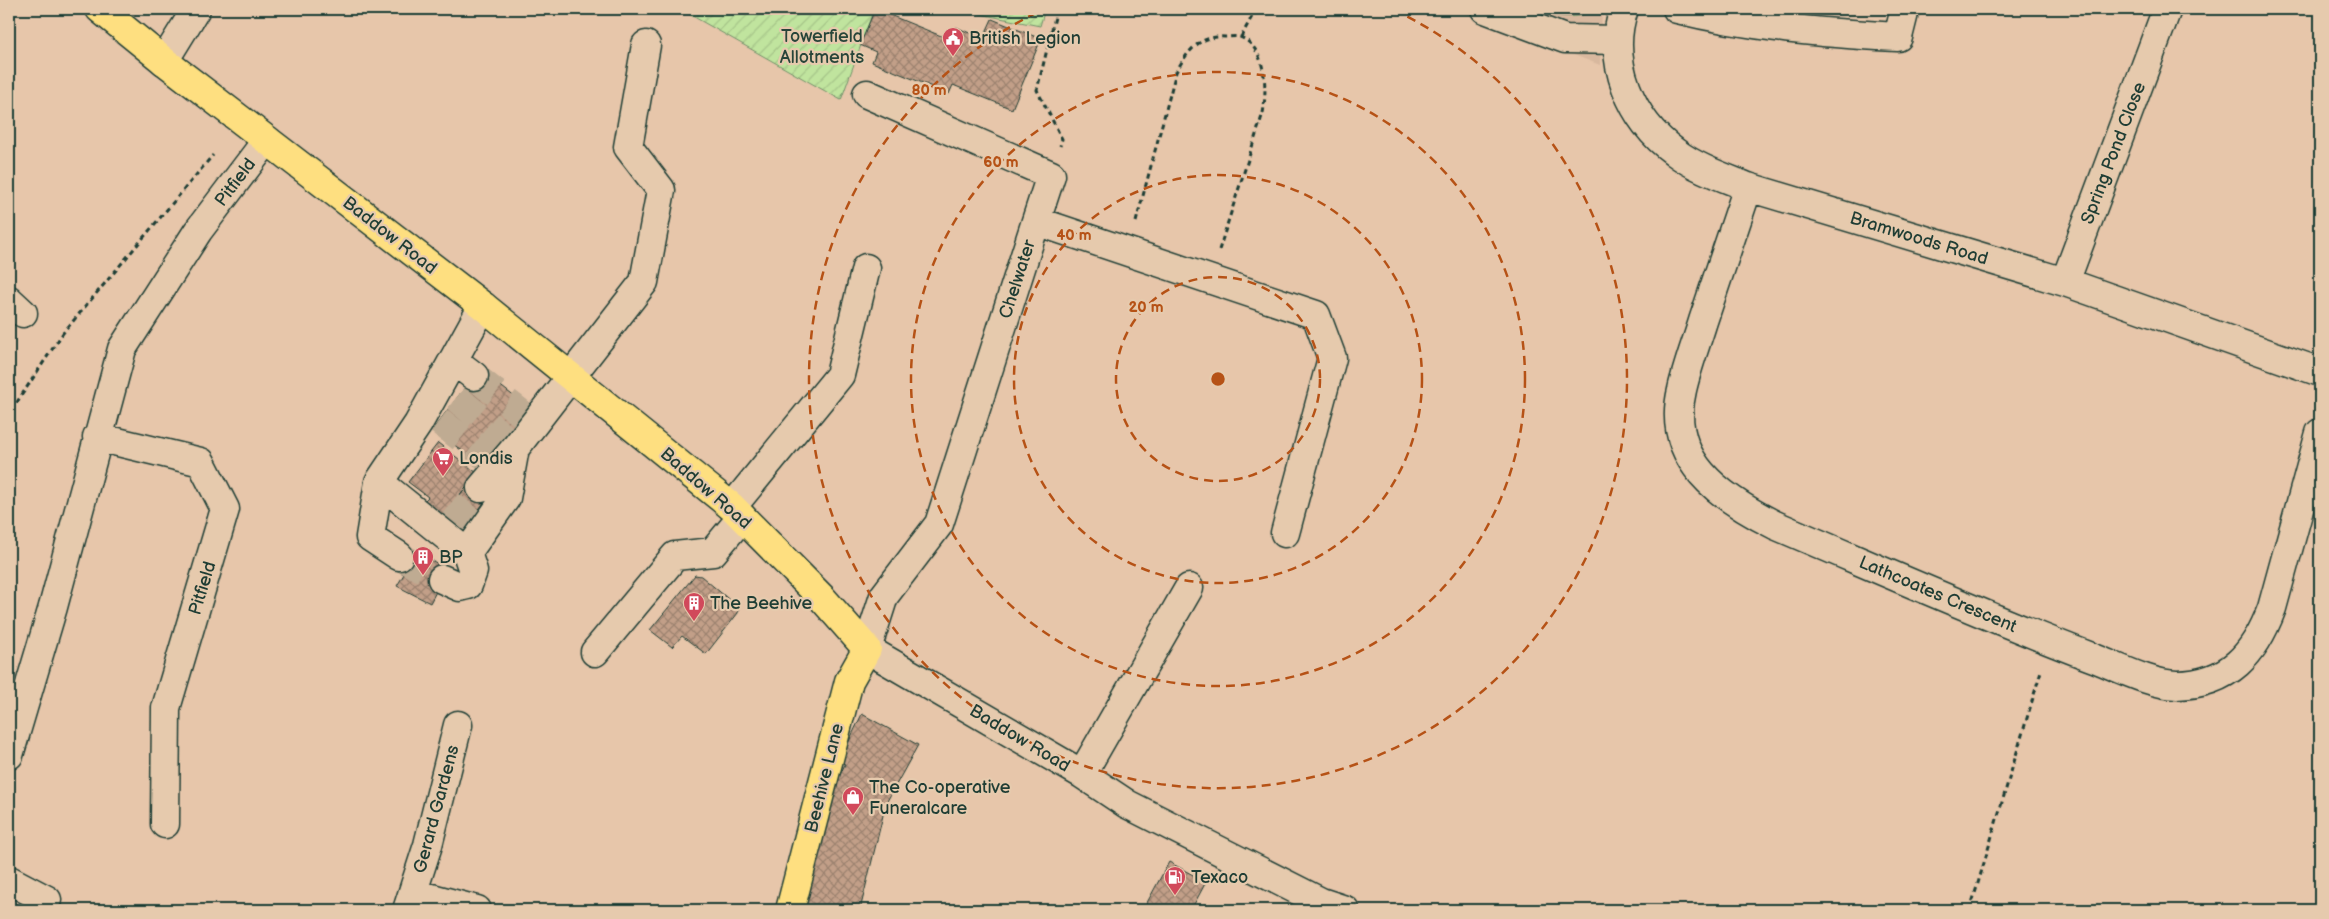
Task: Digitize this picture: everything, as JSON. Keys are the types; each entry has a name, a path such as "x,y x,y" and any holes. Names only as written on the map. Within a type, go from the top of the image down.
{"main road":[{"name":"Baddow Road","path":"100,9 164,61 483,306 737,512 822,598 866,649"},
{"name":"Beehive Lane","path":"790,910 849,681 866,649"}],"street":[{"path":"164,61 196,9"},
{"path":"1485,9 1565,39 1618,40"},
{"name":"Bramwoods Road","path":"1624,9 1618,40 1620,66 1626,88 1637,110 1651,128 1674,151 1697,166 1748,187 2065,282 2320,372"},
{"path":"1677,9 1718,19 1829,33 1898,38 1905,9"},
{"name":"Spring Pond Close","path":"2065,282 2165,17"},
{"path":"481,488 494,464 529,419 570,376 644,282 661,190 628,147 646,45"},
{"path":"867,94 1050,175 1036,220"},
{"name":"Pitfield","path":"9,755 53,607 122,349 198,231 267,140"},
{"name":"Lathcoates Crescent","path":"1748,187 1681,392 1679,415 1683,437 1692,460 1702,476 1717,491 1747,511 2050,641 2154,680 2175,685 2200,682 2227,672 2248,655 2263,632 2272,608 2320,433"},
{"name":"Chelwater","path":"866,649 884,596 939,524 1036,220 1210,278 1316,316 1332,358 1285,533"},
{"path":"595,652 675,556 713,552 737,512 840,375 866,268"},
{"path":"399,556 370,537 379,482 433,416 464,368 483,306"},
{"name":"Pitfield","path":"97,437 201,462 225,509 166,708 165,824"},
{"path":"466,552 506,498 511,443"},
{"path":"379,482 448,529 466,552 473,571 468,585 460,587 442,579"},
{"path":"1082,774 1189,588"},
{"name":"Baddow Road","path":"866,649 1082,774 1128,804 1321,902 1345,910"},
{"name":"Gerard Gardens","path":"458,725 410,901 477,910"},
{"path":"9,880 47,900"}],"path":[{"path":"1050,175 1062,139 1037,90 1057,9"},
{"path":"1241,38 1256,9"},
{"path":"1128,251 1176,72 1187,52 1201,41 1219,36 1241,38 1254,49 1261,62 1264,69 1266,93 1263,113 1210,278"},
{"path":"9,407 15,405 63,333 242,120"},
{"path":"1970,910 2050,641"}],"shaded area":[{"path":"1453,9 1602,9 1600,65"}],"green space":[{"name":"Towerfield Allotments","path":"680,9 874,9 841,100"},
{"path":"955,9 1045,9 1040,26"},
{"path":"1553,9 1596,9 1579,16 1568,17 1550,14"}],"building":[{"name":"British Legion","path":"875,9 951,40 956,27 983,39 992,19 1041,39 1012,109 953,85 949,94 872,62 876,52 860,45"},
{"path":"1509,9 1539,9 1535,19"},
{"path":"479,369 530,409 485,468 433,429"},
{"name":"Londis","path":"438,443 477,473 443,516 424,501 428,497 408,482"},
{"path":"471,481 490,495 462,531 443,516"},
{"name":"BP","path":"404,546 448,569 430,603 397,586 404,574 392,568"},
{"name":"The Beehive","path":"695,575 701,576 739,608 738,613 706,654 682,636 672,647 650,630"},
{"name":"The Co-operative Funeralcare","path":"862,714 918,745 886,803 860,910 798,910 833,772 840,775 845,764 839,762"},
{"name":"Texaco","path":"1169,862 1206,882 1191,910 1143,910"}],"tunnel":[{"path":"474,376 525,416"},
{"path":"456,398 506,439"},
{"path":"439,421 490,460"},
{"path":"452,524 481,488"},
{"path":"399,556 442,579"}],"place":[{"name":"British Legion","path":"953,57"},
{"name":"Londis","path":"443,477"},
{"name":"BP","path":"423,576"},
{"name":"The Beehive","path":"694,622"},
{"name":"The Co-operative Funeralcare","path":"853,816"},
{"name":"Texaco","path":"1175,896"}]}
